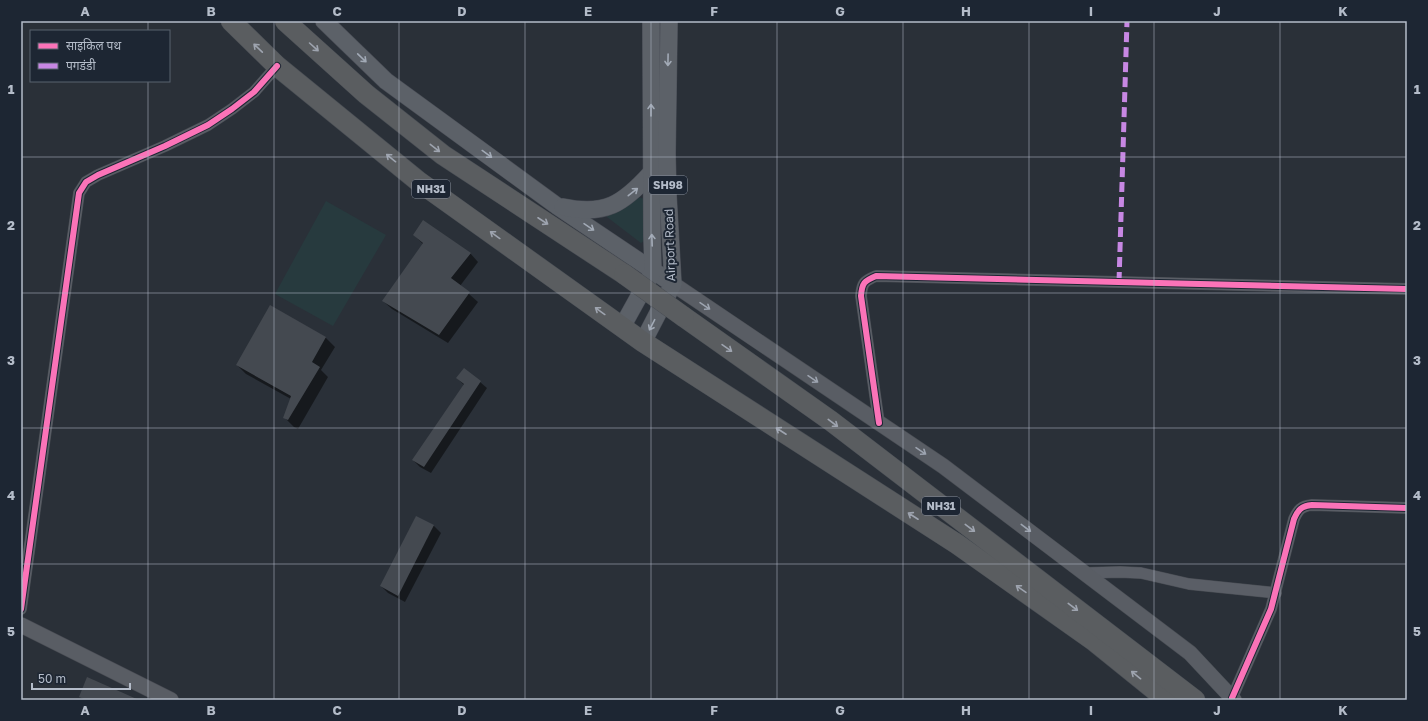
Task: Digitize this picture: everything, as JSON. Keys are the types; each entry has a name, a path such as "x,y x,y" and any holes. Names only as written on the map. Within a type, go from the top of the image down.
{"highway":[{"name":"NH31","path":"231,21 277,66 418,181 644,342 957,544 1094,641 1167,700"},
{"name":"NH31","path":"285,21 366,94 443,155 624,274 831,421 1195,700"}],"main road":[{"path":"324,21 386,81 557,206 943,466 1190,653 1233,699"},
{"name":"SH98","path":"651,21 651,173 653,271"},
{"name":"Airport Road","path":"644,342 673,284 667,161 669,21"},
{"path":"557,206 594,211 607,207 621,201 638,187 651,173"},
{"path":"622,327 653,271"},
{"path":"21,625 171,700"}],"street":[{"path":"21,609 79,193 86,182 98,175 165,146 208,124 232,109 254,92 277,66"},
{"path":"879,423 861,296 862,287 866,280 876,276 1407,289"},
{"path":"1233,699 1271,609 1297,512 1303,506 1312,505 1407,508"},
{"path":"1085,573 1120,572 1140,574 1189,584 1276,593"}],"green space":[{"path":"638,197 645,199 645,240 641,243 607,217 606,213"},
{"path":"326,201 386,235 333,326 275,294"}],"building":[{"path":"423,220 471,253 451,278 470,292 439,335 382,301 423,243 413,235"},
{"path":"270,305 326,337 312,362 320,367 288,420 283,418 291,396 236,365"},
{"path":"464,368 481,381 424,467 412,460 464,384 456,378"},
{"path":"416,516 434,525 398,596 380,586"},
{"path":"87,677 139,700 86,700 79,697"}],"marked path":[{"path":"1119,282 1127,21"}],"cycle path":[{"path":"21,609 79,193 86,182 98,175 165,146 208,125 254,92 277,66"},
{"path":"879,423 861,296 864,283 876,276 1407,289"},
{"path":"1232,698 1271,609 1294,519 1299,511 1305,506 1312,505 1407,508"}]}
